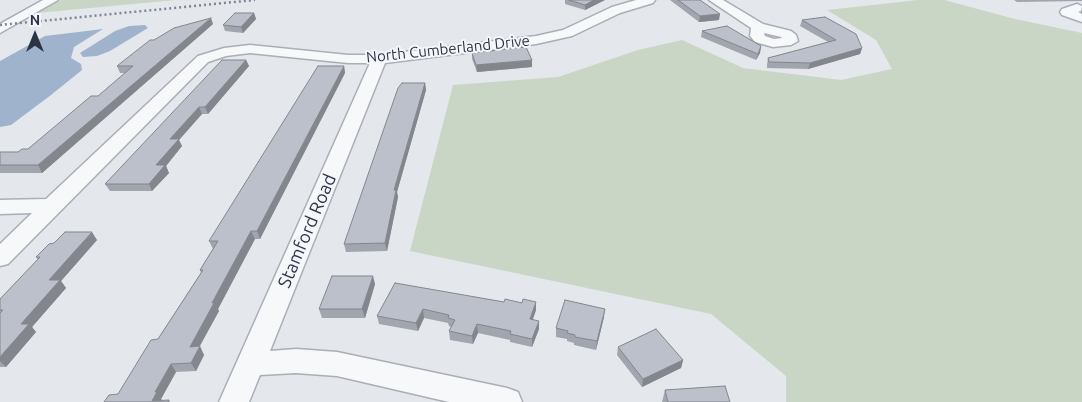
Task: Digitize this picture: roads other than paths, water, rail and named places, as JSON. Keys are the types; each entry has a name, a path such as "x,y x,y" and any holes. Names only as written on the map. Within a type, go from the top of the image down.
{"street":[{"path":"0,29 52,0"},
{"name":"North Cumberland Drive","path":"0,258 203,59 224,52 241,50 348,59 379,58 536,40 567,33 616,10 649,0"},
{"path":"715,0 758,27"},
{"path":"1065,0 1080,12"},
{"name":"Stamford Road","path":"234,402 379,58"},
{"path":"0,207 52,206"},
{"path":"250,364 296,361 337,364 507,402"}],"water":[{"path":"145,25 148,28 110,51 97,56 83,57 80,53 115,31 129,26"},
{"path":"103,29 74,47 71,58 81,64 82,70 11,125 0,127 0,61 45,36"}],"railway":[{"path":"0,25 255,0"}]}
